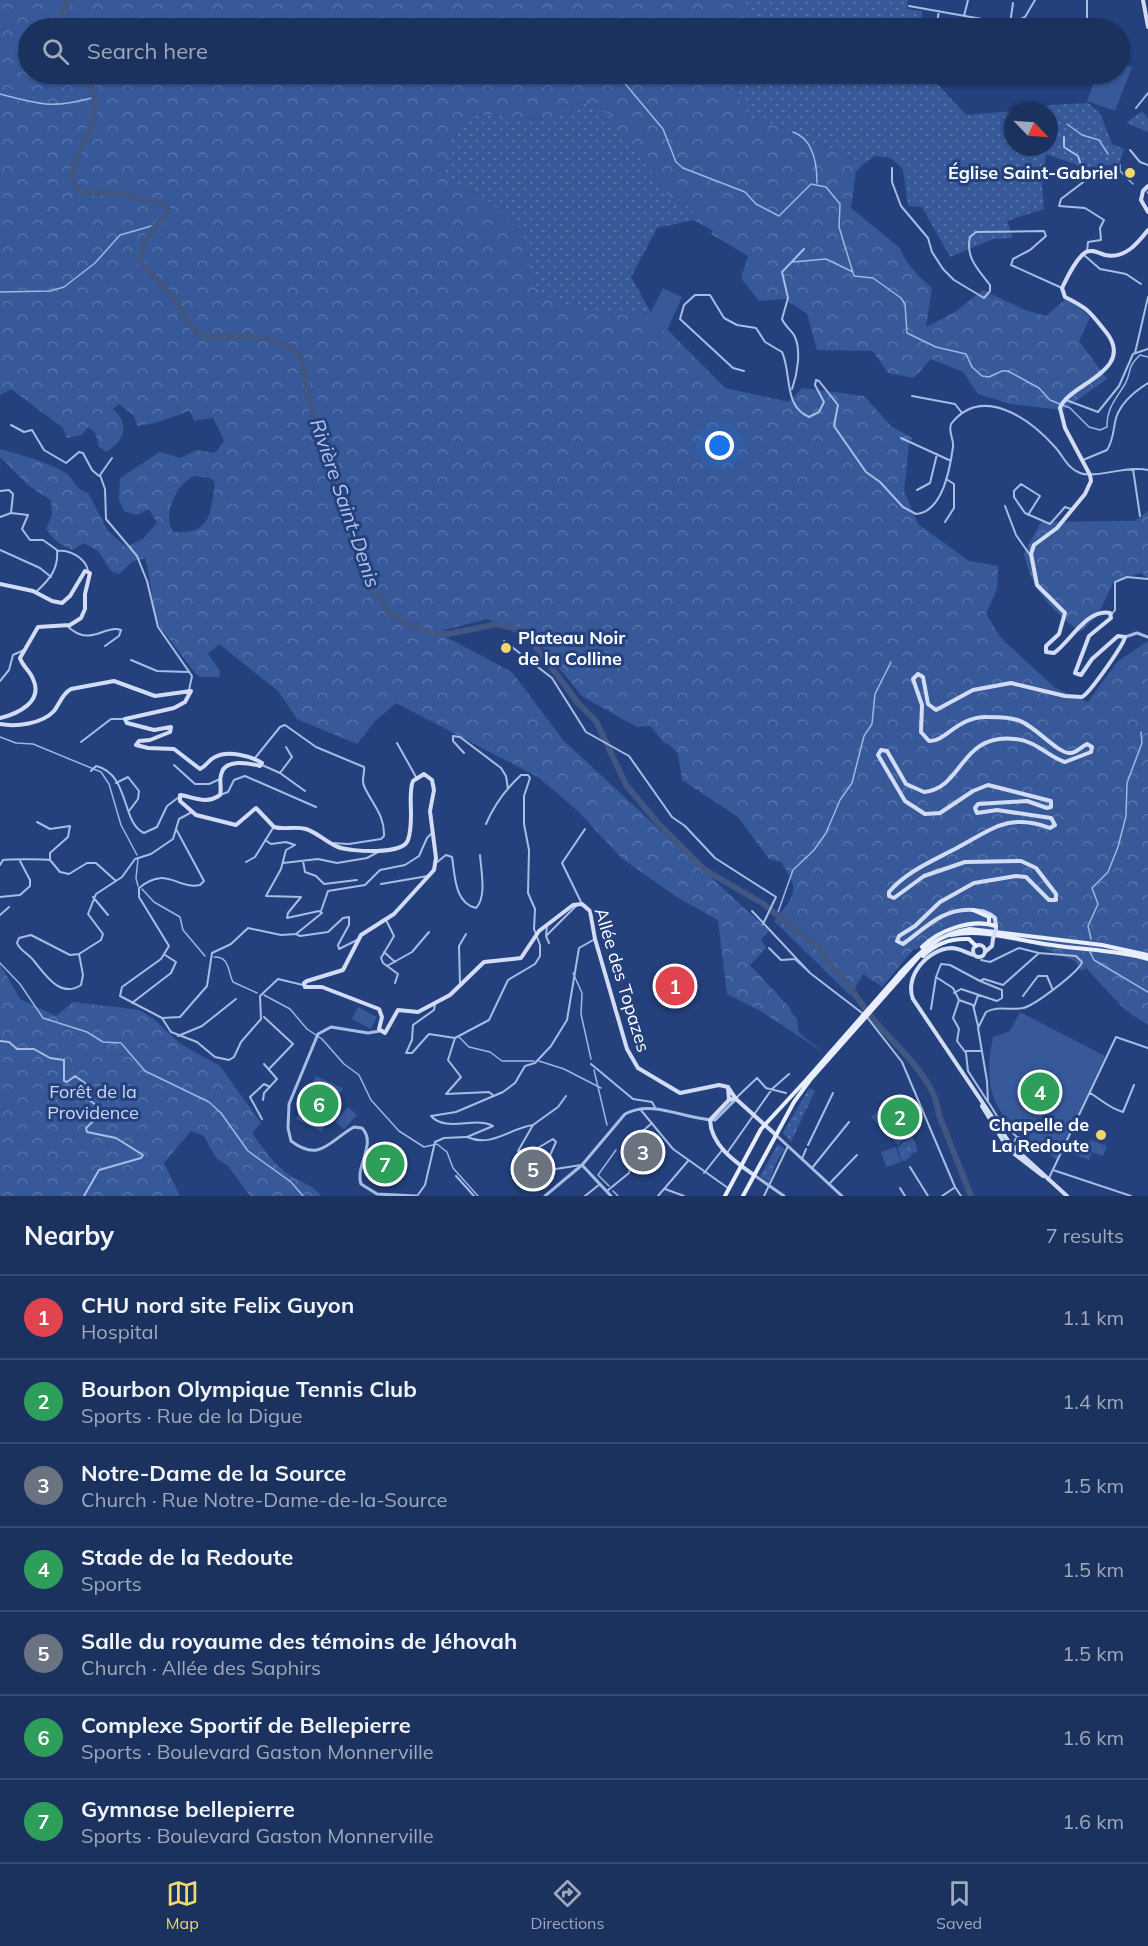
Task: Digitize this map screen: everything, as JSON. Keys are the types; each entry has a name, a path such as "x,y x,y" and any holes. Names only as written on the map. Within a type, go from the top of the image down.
{"main road":[{"path":"1143,0 1148,27"},
{"path":"1148,186 1143,191 1141,200 1148,212"},
{"path":"901,974 938,944 965,938 980,957 992,946 996,928 993,915 973,910 946,914 903,944 898,943 899,936 915,926 940,902 974,884 1022,877 1033,881 1051,901 1055,901 1057,896 1036,868 1021,861 965,862 924,876 897,897 891,897 889,892 922,866 988,828 1027,821 1050,828 1055,825 1051,819 1025,813 992,810 977,813 975,808 978,804 1028,801 1050,807 1051,801 988,785 973,791 940,813 925,814 905,801 879,757 880,751 887,751 910,787 924,792 943,785 969,753 990,741 1020,740 1040,747 1065,762 1089,754 1092,747 1087,744 1073,753 1064,752 1043,734 1023,722 991,717 962,721 939,740 929,741 921,732 922,705 914,676 918,674 923,677 928,704 936,710 973,690 1011,683 1065,696 1082,697 1094,687 1125,637 1118,636 1095,656 1081,675 1075,673 1089,636 1110,620 1111,615 1105,612 1082,624 1059,649 1052,654 1046,652 1046,646 1060,632 1065,613 1037,585 1031,555 1034,544 1056,528 1088,488 1090,475 1065,428 1063,402 1101,374 1110,362 1113,347 1111,338 1087,308 1065,297 1062,288 1085,253 1110,255 1126,252 1137,245 1148,230"},
{"path":"0,584 36,592 52,601 62,603 70,596 83,573 88,571 90,575 85,591 84,614 75,622 66,625 38,627 24,650 21,661 33,678 34,693 24,710 0,718"},
{"path":"0,724 22,725 45,717 53,711 67,691 76,687 114,681 155,696 189,690 188,699 178,707 142,718 125,719"},
{"path":"125,719 127,723 154,730 171,727 170,732 150,740 139,741 136,745 174,749 200,769 220,755 254,759 262,765"},
{"path":"262,765 239,762 228,766 223,770 220,795 213,799 199,800 184,795 179,797 192,812 236,825 256,807 274,827 303,829 343,848 380,850 399,849 407,842 413,812 411,786 416,777 424,774 434,784 430,811 435,863 429,878 386,920 365,932 358,940 343,970 322,974 303,985"},
{"name":"Allée des Topazes","path":"380,1030 384,1033 388,1030 398,1010 418,1012 435,1004 460,986 484,962 518,959 524,956 536,934 579,904 590,911 595,939 627,1049 636,1066 680,1094 719,1085 728,1087"},
{"path":"973,910 989,917 988,924"},
{"path":"724,1196 764,1125 809,1079 920,949 938,935 957,927 988,924 996,928"},
{"path":"901,974 936,940 953,932 970,929 1102,945 1148,955"},
{"path":"901,974 937,941 963,933 990,933 1048,945 1111,951 1148,959"},
{"path":"993,940 974,950 952,948 938,951 913,974 910,987 913,999 1013,1151 1067,1196"},
{"path":"982,946 985,952"},
{"path":"303,985 326,988 379,1009 382,1014 380,1030"},
{"path":"742,1196 809,1079"},
{"path":"728,1087 736,1099 776,1136"},
{"path":"728,1087 729,1100"},
{"path":"736,1099 729,1100 710,1120 712,1137 740,1165 754,1175"}],"street":[{"path":"964,16 968,0"},
{"path":"1023,18 1035,0"},
{"path":"1087,0 1087,18"},
{"path":"1011,18 1013,3"},
{"path":"909,6 977,18"},
{"path":"938,18 939,11"},
{"path":"1136,108 1148,93"},
{"path":"1064,137 1064,147 1078,156 1086,180 1061,199 1059,206 1085,208 1104,220 1100,228 1101,240 1088,242 1085,253 1100,269 1126,274 1141,284"},
{"path":"1130,150 1140,162 1148,165"},
{"path":"892,168 892,182 901,206 928,238 932,252 954,280 984,298 990,291 990,285 974,268 969,245 970,237 976,232 1032,230 1044,231 1046,236 1030,250 1013,259 1011,264 1062,288"},
{"path":"791,392 796,378 798,350 793,334 782,319 788,298 782,272 804,249"},
{"path":"744,371 733,368 680,319 684,305 695,295 710,295 724,318 737,325 756,328 765,342 782,352 791,399 798,410 809,417 815,415 824,402 815,385 816,380 819,381 838,405 834,426 862,468 912,513 918,514 925,511 942,492 953,445 950,429 962,413 984,407 1009,409 1055,447 1071,469 1090,475 1133,469 1148,470"},
{"path":"1063,402 1098,412 1119,386 1126,366 1135,353 1148,297"},
{"path":"1135,353 1148,349"},
{"path":"1083,461 1107,450 1114,435 1116,418 1124,403 1148,383"},
{"path":"912,396 955,405 962,413"},
{"path":"11,425 24,432 32,429 44,450 66,462 79,452 82,453 92,470 99,476 105,489 106,519 137,556 147,580 158,627 193,680 189,690"},
{"path":"902,438 949,460"},
{"path":"917,490 930,483 937,454"},
{"path":"99,476 104,466 112,458"},
{"path":"1133,469 1140,516"},
{"path":"945,522 954,506 954,484 946,479"},
{"path":"1028,515 1040,496 1021,484 1014,491 1014,496 1028,515 1050,524 1065,507 1072,509"},
{"path":"0,491 9,490 13,494 11,513"},
{"path":"1005,506 1017,535 1031,555"},
{"path":"0,517 11,513 28,515 22,527 24,534 31,541 45,541 57,551 66,551 80,558 87,565 88,571"},
{"path":"0,550 40,568 51,577"},
{"path":"36,592 51,577 57,562 57,551"},
{"path":"1111,615 1115,610 1115,582 1127,577 1148,579"},
{"path":"66,625 75,632 90,636 115,628 121,630 119,636 105,646"},
{"path":"1125,637 1148,632"},
{"path":"1143,634 1148,637"},
{"path":"504,641 519,656 552,678 586,732 620,749 639,766 645,780 672,817 685,826 715,858 775,896 775,902 764,923"},
{"path":"0,681 9,670 13,655 24,650"},
{"path":"131,660 157,671 189,672"},
{"path":"81,742 111,719 125,719"},
{"path":"254,759 283,724 316,747 364,767 363,784 377,807 383,824 384,837 350,844 334,841 331,843"},
{"path":"464,753 453,741 453,736 460,737 497,764 506,776 508,789"},
{"path":"397,744 416,777"},
{"path":"280,773 292,757 286,747"},
{"path":"174,765 195,784 209,784 221,779"},
{"path":"262,765 280,773 306,791"},
{"path":"91,771 99,766 116,783 124,795 135,828 147,834 160,824 169,803 179,797"},
{"path":"435,1004 434,1010 413,1025 412,1040 406,1053 412,1053 429,1034 454,1038 489,1020 508,980 538,961 540,945 536,934 535,909 528,893 529,850 524,824 524,796 530,778 525,774 521,775 494,808 486,824"},
{"path":"220,795 228,792 234,780 245,776 316,807"},
{"path":"116,783 128,777 139,791 138,800 129,811"},
{"path":"79,954 81,984 72,988 62,987 43,975 35,962 17,943 19,938 31,935 63,953 79,954 103,936 88,914 93,897 125,874 135,859 151,854 173,839 179,819 192,812"},
{"path":"37,822 50,829 66,824 71,828 68,837 52,849 50,860"},
{"path":"246,862 255,857 274,827"},
{"path":"176,829 203,877 203,882 192,886 172,878 160,878 141,885 138,891 150,918 168,942 165,955 120,989 120,996 162,1018 175,1019 182,1015 207,986 212,953 231,944 245,930 252,927 273,934 300,936 328,932 347,917 350,922 339,949 358,940"},
{"path":"546,936 579,904 562,862 585,829"},
{"path":"296,934 321,915 328,891 365,885 380,870 405,865 419,856 427,838 433,832"},
{"path":"265,840 271,844 294,843 294,847 286,850 283,863 266,896 301,897 288,913 287,918 321,911"},
{"path":"283,863 345,862 367,858 380,850"},
{"path":"435,863 446,855 452,857 456,887 469,905 476,908 480,903 482,891 480,855"},
{"path":"0,865 5,858 20,861 39,858 50,860 60,872 66,874 87,862 96,862 116,881"},
{"path":"0,897 20,894 30,886 30,880 20,861"},
{"path":"303,861 305,872 316,876 322,883 357,880"},
{"path":"381,884 425,875 429,878"},
{"path":"93,897 108,915"},
{"path":"0,915 9,907"},
{"path":"752,911 808,971"},
{"path":"386,920 394,936 383,951 381,958 398,974 395,983"},
{"path":"547,925 546,936 549,944"},
{"path":"387,966 412,951 429,932"},
{"path":"460,986 459,946 466,934"},
{"path":"466,1137 493,1126 488,1123 454,1124 435,1120 431,1116 456,1112 510,1088 525,1066 539,1059 563,1029 579,948 595,939"},
{"path":"769,948 781,960 795,959 866,1016 902,1062 955,1187 961,1196"},
{"path":"978,1026 991,1010 1026,1008 1077,971 1082,962 1076,956 1039,953 1019,948 990,962 981,960"},
{"path":"383,951 395,962"},
{"path":"980,981 1006,984 1039,953"},
{"path":"132,1003 173,971 176,962 165,955"},
{"path":"931,1009 938,967 943,963 1004,994 998,1001 961,989 954,993"},
{"path":"1023,996 1038,976 1046,975 1052,982 1052,989"},
{"path":"936,977 953,988 960,1000 974,1007"},
{"path":"269,1069 293,1044 263,1016 259,999 274,981 303,985"},
{"path":"1052,982 1059,983"},
{"path":"978,994 974,1007 987,1081 988,1102"},
{"path":"178,1036 202,1026 236,999"},
{"path":"960,1000 953,1018 959,1029 957,1041 965,1051 968,1071 1000,1121 1022,1140 1013,1151"},
{"path":"162,1018 168,1030 197,1042 215,1057 229,1060 234,1057 241,1042 263,1016"},
{"path":"380,1030 368,1033 334,1027 322,1030 316,1037 307,1065 289,1104 288,1128 291,1141 310,1152 320,1150 354,1127 362,1128 367,1135 368,1143 360,1171 361,1184 377,1194 417,1196 425,1185 435,1142 444,1138 496,1139 533,1125 556,1108 566,1096"},
{"path":"1047,1179 1116,1037 1148,1048"},
{"path":"454,1038 448,1060 461,1077 446,1094 489,1092 493,1095"},
{"path":"0,1041 9,1042 17,1049 34,1049 50,1058 64,1060 64,1081 67,1082 75,1076 85,1083 84,1096 96,1105 101,1114 86,1128 87,1132 116,1138 143,1155 141,1158 99,1170 84,1196"},
{"path":"965,1051 981,1051"},
{"path":"263,1100 264,1094 277,1079 264,1064"},
{"path":"591,1064 633,1099 652,1102 656,1109"},
{"path":"727,1153 772,1089 789,1074"},
{"path":"545,1196 582,1165 625,1114 640,1109 656,1109 710,1120 718,1118 757,1078 766,1088 786,1093"},
{"path":"262,1119 250,1097 264,1084 270,1087"},
{"path":"1090,1093 1106,1106 1123,1112 1134,1085"},
{"path":"808,1145 833,1093"},
{"path":"640,1109 673,1149 728,1188"},
{"path":"812,1168 849,1122"},
{"path":"607,1191 628,1173 637,1136 652,1123"},
{"path":"533,1125 518,1151 531,1152 553,1139 556,1142 543,1171 582,1165"},
{"path":"776,1136 842,1196"},
{"path":"1010,1147 1017,1137"},
{"path":"764,1196 788,1146"},
{"path":"704,1173 723,1149"},
{"path":"802,1159 806,1149"},
{"path":"828,1184 857,1155"},
{"path":"658,1196 688,1161"},
{"path":"582,1165 611,1196"},
{"path":"910,1167 928,1196"},
{"path":"1053,1170 1131,1196"},
{"path":"754,1175 784,1196"},
{"path":"456,1176 474,1196"},
{"path":"585,1196 600,1184"},
{"path":"942,1196 955,1187"},
{"path":"900,1188 905,1196"},
{"path":"665,1189 684,1196"}],"green space":[{"path":"0,0 746,0 748,18 18,18 18,84 736,84 738,98 751,118 795,131 864,164 856,171 851,208 900,248 909,265 932,288 926,327 955,312 983,290 1025,310 1046,316 1068,297 1090,317 1079,341 1107,379 1063,410 1010,404 978,394 963,372 931,359 914,378 888,373 873,351 817,350 807,314 785,299 759,301 741,278 748,256 711,234 713,231 694,220 693,209 670,198 650,169 624,140 606,112 580,102 568,111 549,118 472,115 450,139 445,173 463,187 484,197 523,233 527,260 538,291 569,306 593,313 652,314 725,388 789,402 802,388 864,396 891,426 912,438 909,444 904,491 918,524 969,561 998,566 997,589 986,614 1001,638 1055,688 1088,702 1117,662 1148,641 1148,1025 1125,1010 1086,968 1081,971 1075,961 1033,944 965,933 913,950 882,987 863,974 851,996 774,921 793,893 791,880 781,862 769,859 738,817 682,780 678,754 669,744 664,743 650,726 637,727 583,697 539,644 487,619 444,630 446,637 512,672 563,740 769,931 761,940 766,948 750,965 791,1009 797,1019 799,1033 823,1052 759,1010 727,994 718,920 675,896 620,857 579,812 538,777 396,703 375,721 357,744 297,719 278,691 219,644 208,654 220,671 219,677 200,677 160,627 155,614 146,558 133,561 119,574 111,571 98,551 84,543 72,550 60,544 46,528 52,516 51,500 29,486 0,457 0,449 41,461 64,472 76,486 88,493 108,531 126,547 143,539 157,523 149,509 137,515 124,511 119,500 120,478 160,452 180,458 197,450 215,453 224,441 213,418 194,421 190,411 155,423 137,426 134,416 119,404 113,409 122,421 123,432 117,443 106,452 99,447 96,435 91,429 87,428 82,435 67,438 63,428 11,389 0,395","holes":["194,476 210,478 215,482 210,512 202,526 186,532 173,532 170,525 170,508 177,493 187,480"]},
{"path":"727,0 908,0 907,9 922,11 922,18 730,18"},
{"path":"736,84 937,84 966,115 1004,112 1004,156 1046,156 1042,186 1044,209 1007,221 1013,238 993,239 950,257 922,207 908,206 903,169 891,158 875,156 864,164 795,131 751,118 738,98"},
{"path":"1093,84 1125,84 1115,111 1087,101"},
{"path":"580,102 607,112 624,140 650,169 670,198 693,209 694,220 657,228 631,277 652,314 593,313 569,306 538,291 527,260 523,233 484,197 463,187 444,173 450,138 472,115 539,119 563,113"},
{"path":"1088,103 1100,113 1112,144 1124,149 1119,164 1086,168 1052,156 1058,156 1058,105"},
{"path":"1142,111 1148,119 1148,132 1126,123"},
{"path":"663,288 682,297 666,332 646,322"},
{"path":"1148,511 1148,580 1142,573 1114,581 1098,615 1080,632 1044,598 1027,566 1024,553 1041,522 1135,521"},
{"name":"Forêt de la Providence","path":"0,964 20,999 56,1016 73,1002 140,1010 155,1020 179,1043 220,1066 261,1123 252,1133 265,1150 284,1171 311,1187 321,1196 250,1196 228,1166 216,1158 204,1136 191,1131 164,1163 180,1196 0,1196"},
{"path":"358,1007 377,1017 371,1029 352,1019"},
{"path":"1020,1012 1105,1056 1057,1160 1010,1123 993,1096 990,1061 993,1037 1010,1031"},
{"path":"316,1076 343,1088 322,1132 296,1119"},
{"path":"809,1088 815,1091 791,1142 783,1133"},
{"path":"883,1106 895,1118 883,1130 871,1117"},
{"path":"348,1107 357,1115 344,1129 335,1122"},
{"path":"898,1121 910,1133 898,1145 886,1132"},
{"path":"912,1136 918,1151 911,1154 911,1157 908,1153 900,1157 898,1147"},
{"path":"1090,1140 1107,1146 1103,1156 1092,1152 1089,1160 1073,1154 1076,1146 1087,1149"},
{"path":"778,1144 785,1149 777,1160 769,1182 760,1176"},
{"path":"896,1147 899,1157 908,1153 911,1157 903,1162 900,1158 901,1162 886,1167 881,1152"}],"waterway":[{"name":"Rivière Saint-Denis","path":"61,18 68,0"},
{"name":"Rivière Saint-Denis","path":"90,84 95,106 94,118 75,164 72,180 80,192 117,193 164,204 167,208 166,215 148,236 140,261 175,300 193,329 206,337 257,336 291,347 301,359 316,427 353,519 369,581 388,612 403,622 431,633 448,634 497,624 524,631 578,703 596,721 626,785 657,822 705,870 762,903 824,952 830,964 870,1015 914,1064 936,1101 939,1115 971,1196"},
{"path":"625,84 663,129 676,162 683,168 745,192 756,204 779,216 811,184 826,187 840,204 839,227 854,276 873,278 901,298 905,304 907,333 936,347 966,354 972,367 982,376 989,377 1002,371 1008,371 1039,388 1050,400 1070,408 1089,427 1100,430 1107,427 1110,409 1127,380 1133,363 1140,355 1148,357"},
{"path":"0,94 48,104 68,103 96,97"},
{"path":"1067,124 1082,135 1099,140 1108,154"},
{"path":"793,132 805,140 812,152 817,183"},
{"path":"1120,165 1120,171 1133,184"},
{"path":"0,292 50,291 64,287 95,263 120,235 155,225"},
{"path":"792,262 826,259 853,272"},
{"path":"777,915 793,870 814,850 826,833 840,800 852,783 864,736 872,724 875,694 891,662"},
{"path":"1091,939 1088,926 1098,904 1092,888 1108,872 1118,847 1126,816 1127,783 1142,743 1141,732"},
{"path":"0,737 16,743 33,744 101,772 109,784 121,825 137,855"},
{"path":"138,859 136,878 138,886"},
{"path":"142,889 154,902 180,917 183,930 205,956"},
{"path":"1090,952 1094,960 1148,992"},
{"path":"214,957 219,957 226,962 233,982 257,993"},
{"path":"0,963 20,984 43,1018 87,1032 103,1042 121,1043 145,1071 209,1102 221,1113 248,1151 291,1182 303,1196"},
{"path":"573,973 582,993 581,1014 591,1059"},
{"path":"264,995 290,1009 307,1029 322,1039 344,1064 359,1075 371,1100 399,1131 424,1147 437,1144 447,1152 453,1168 478,1196"},
{"path":"459,1037 469,1047 490,1052 502,1061 534,1061"},
{"path":"539,1061 564,1069 601,1088"},
{"path":"594,1070 607,1125"},
{"path":"609,1186 598,1175 616,1150"},
{"path":"613,1191 618,1196"}],"place":[{"name":"Église Saint-Gabriel","path":"1130,173"},
{"name":"Plateau Noir de la Colline","path":"506,648"},
{"name":"CHU nord site Felix Guyon","path":"675,986"},
{"name":"Stade de la Redoute","path":"1040,1092"},
{"name":"Complexe Sportif de Bellepierre","path":"319,1104"},
{"name":"Bourbon Olympique Tennis Club","path":"900,1117"},
{"name":"Chapelle de La Redoute","path":"1101,1135"},
{"name":"Notre-Dame de la Source","path":"643,1152"},
{"name":"Gymnase bellepierre","path":"385,1164"},
{"name":"Salle du royaume des témoins de Jéhovah","path":"533,1169"}]}
